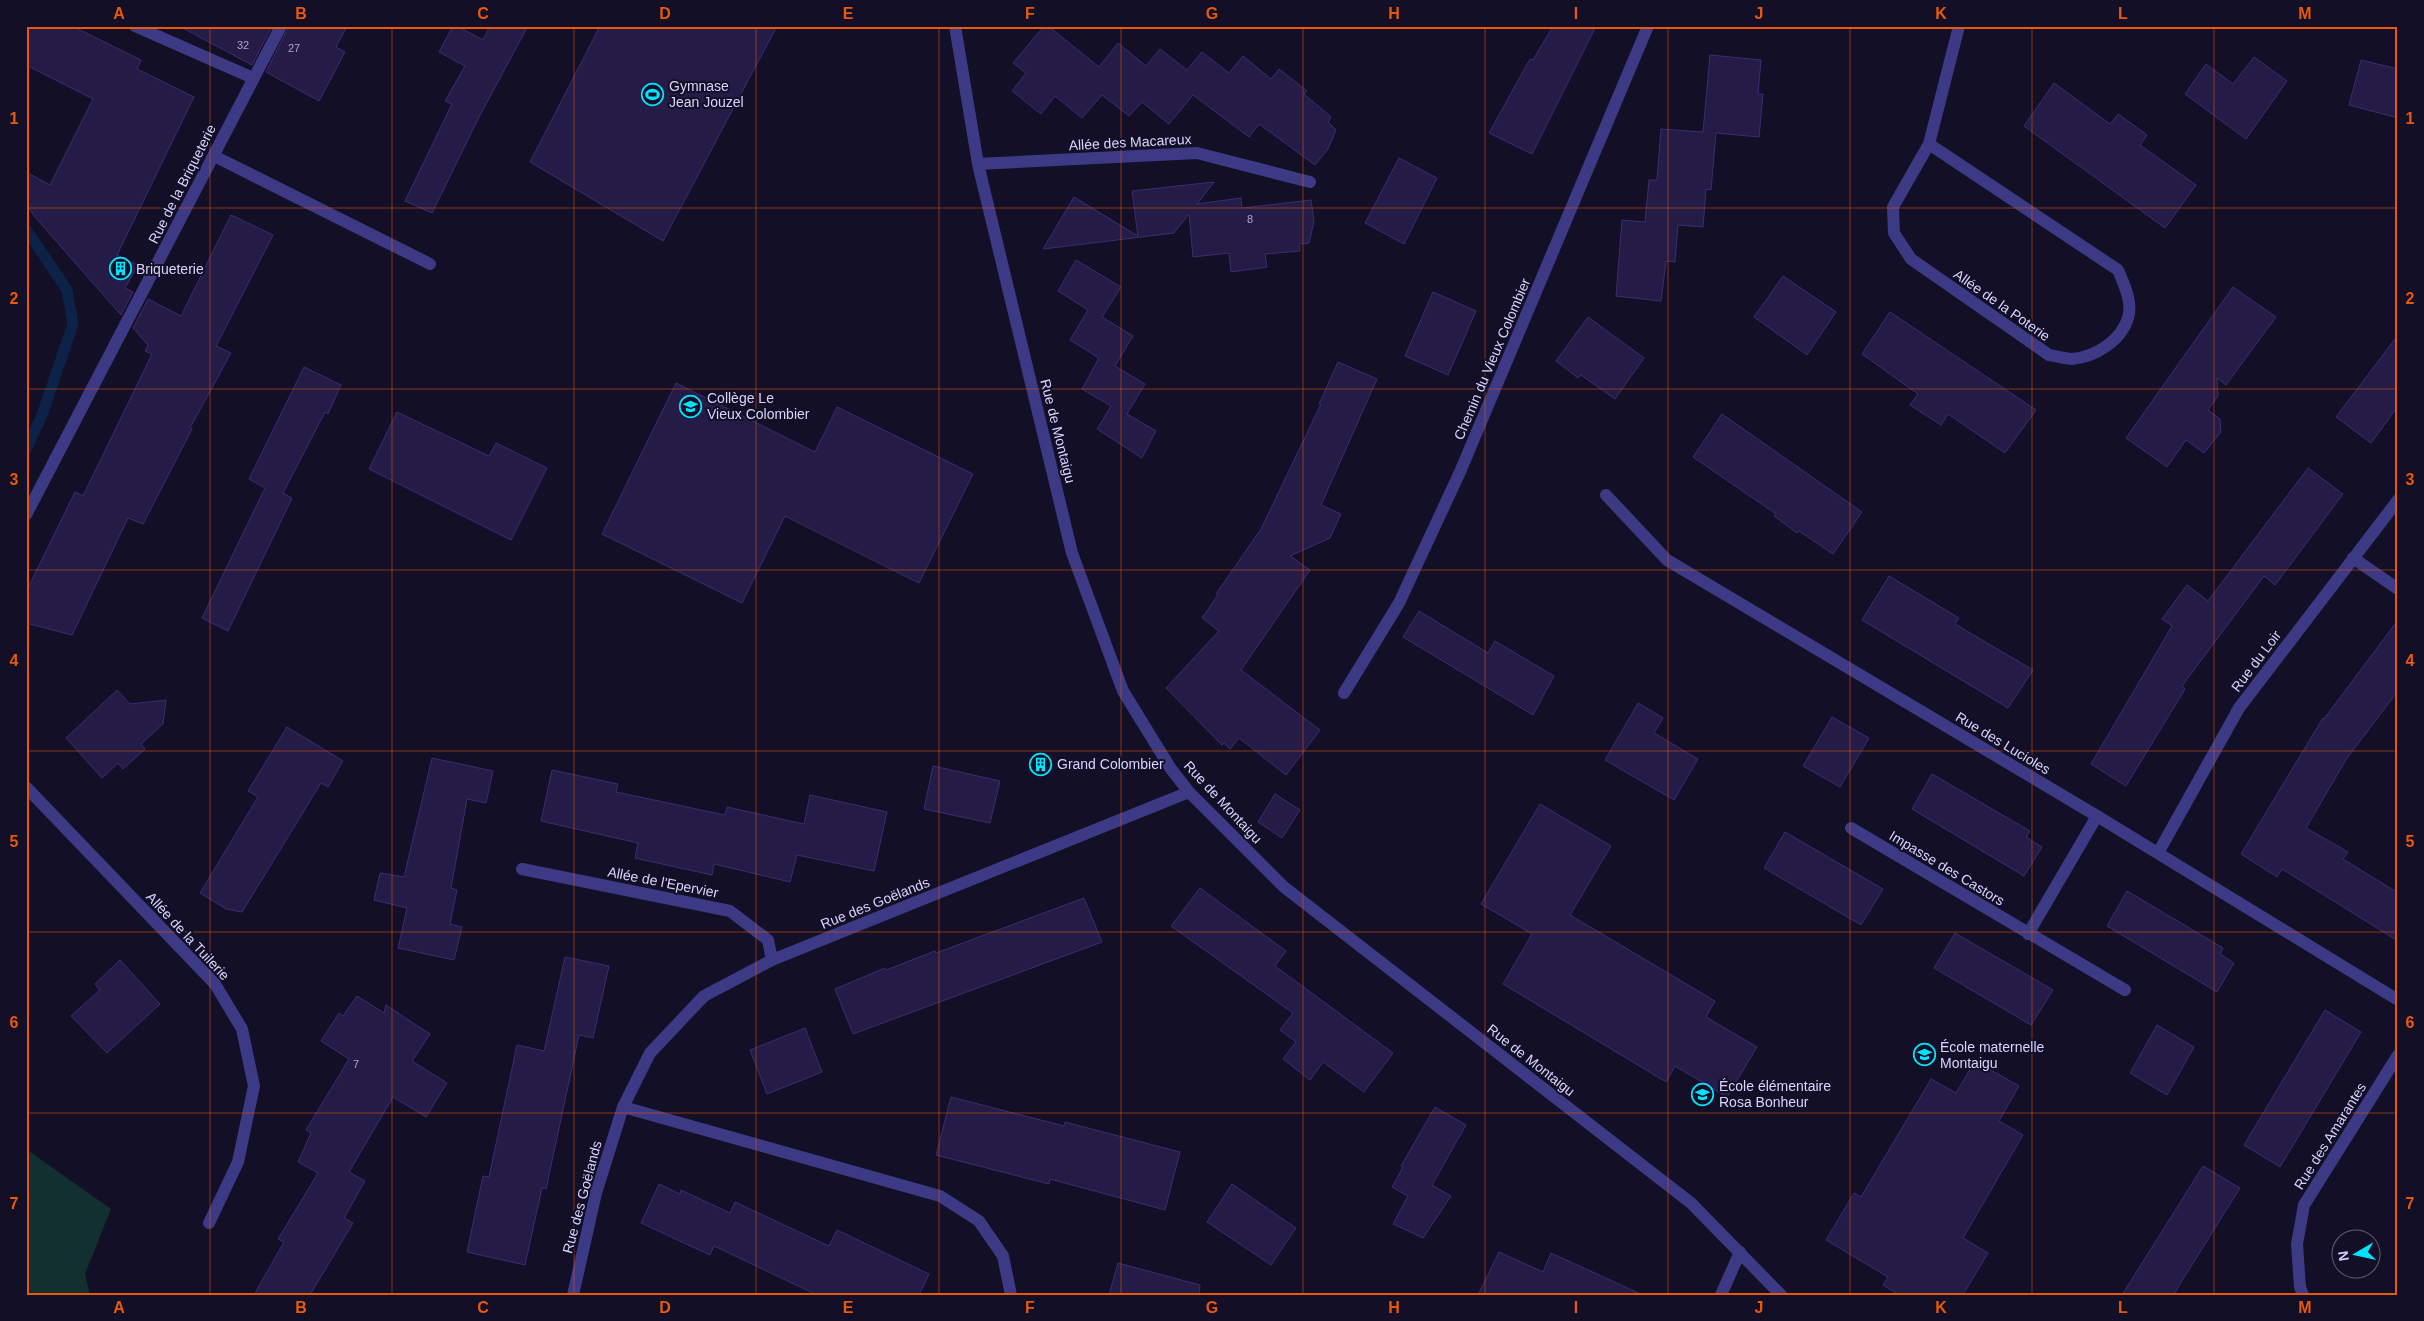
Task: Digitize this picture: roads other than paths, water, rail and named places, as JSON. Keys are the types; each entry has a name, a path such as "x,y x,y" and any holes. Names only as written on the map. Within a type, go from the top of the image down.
{"street":[{"path":"135,26 253,78"},
{"name":"Rue de la Briqueterie","path":"26,515 281,26"},
{"name":"Rue de Montaigu","path":"955,26 978,164 1072,553 1123,691 1171,769 1189,792 1284,888 1691,1203 1781,1295"},
{"name":"Chemin du Vieux Colombier","path":"1344,693 1399,603 1460,472 1648,26"},
{"name":"Allée de la Poterie","path":"1929,144 2118,270 2128,292 2129,317 2117,338 2096,353 2072,359 2049,356 1910,259 1894,233 1893,207 1929,144 1959,26"},
{"name":"Allée des Macareux","path":"978,164 1197,153 1310,182"},
{"path":"214,156 430,264"},
{"name":"Rue des Lucioles","path":"1606,495 1667,560 2097,816 2398,1000"},
{"name":"Rue du Loir","path":"2158,853 2239,708 2398,500"},
{"path":"2353,558 2398,589"},
{"name":"Allée de la Tuilerie","path":"26,787 215,984 242,1029 254,1086 238,1162 209,1223"},
{"name":"Rue des Goëlands","path":"573,1295 596,1193 623,1107 650,1054 704,996 772,960 1189,792"},
{"path":"2028,934 2097,816"},
{"name":"Impasse des Castors","path":"1851,828 2125,990"},
{"name":"Allée de l'Epervier","path":"522,869 730,911 768,940 772,960"},
{"name":"Rue des Amarantes","path":"2304,1295 2300,1287 2297,1244 2304,1205 2398,1056"},
{"path":"623,1107 940,1196 978,1221 1002,1256 1011,1295"},
{"path":"1720,1295 1740,1252"}],"waterway":[{"path":"26,229 67,290 73,324 42,415 26,450"}],"place":[{"name":"Gymnase Jean Jouzel","path":"653,94"},
{"name":"Briqueterie","path":"120,269"},
{"name":"Collège Le Vieux Colombier","path":"691,406"},
{"name":"Grand Colombier","path":"1041,764"},
{"name":"École maternelle Montaigu","path":"1924,1055"},
{"name":"École élémentaire Rosa Bonheur","path":"1703,1094"}]}
